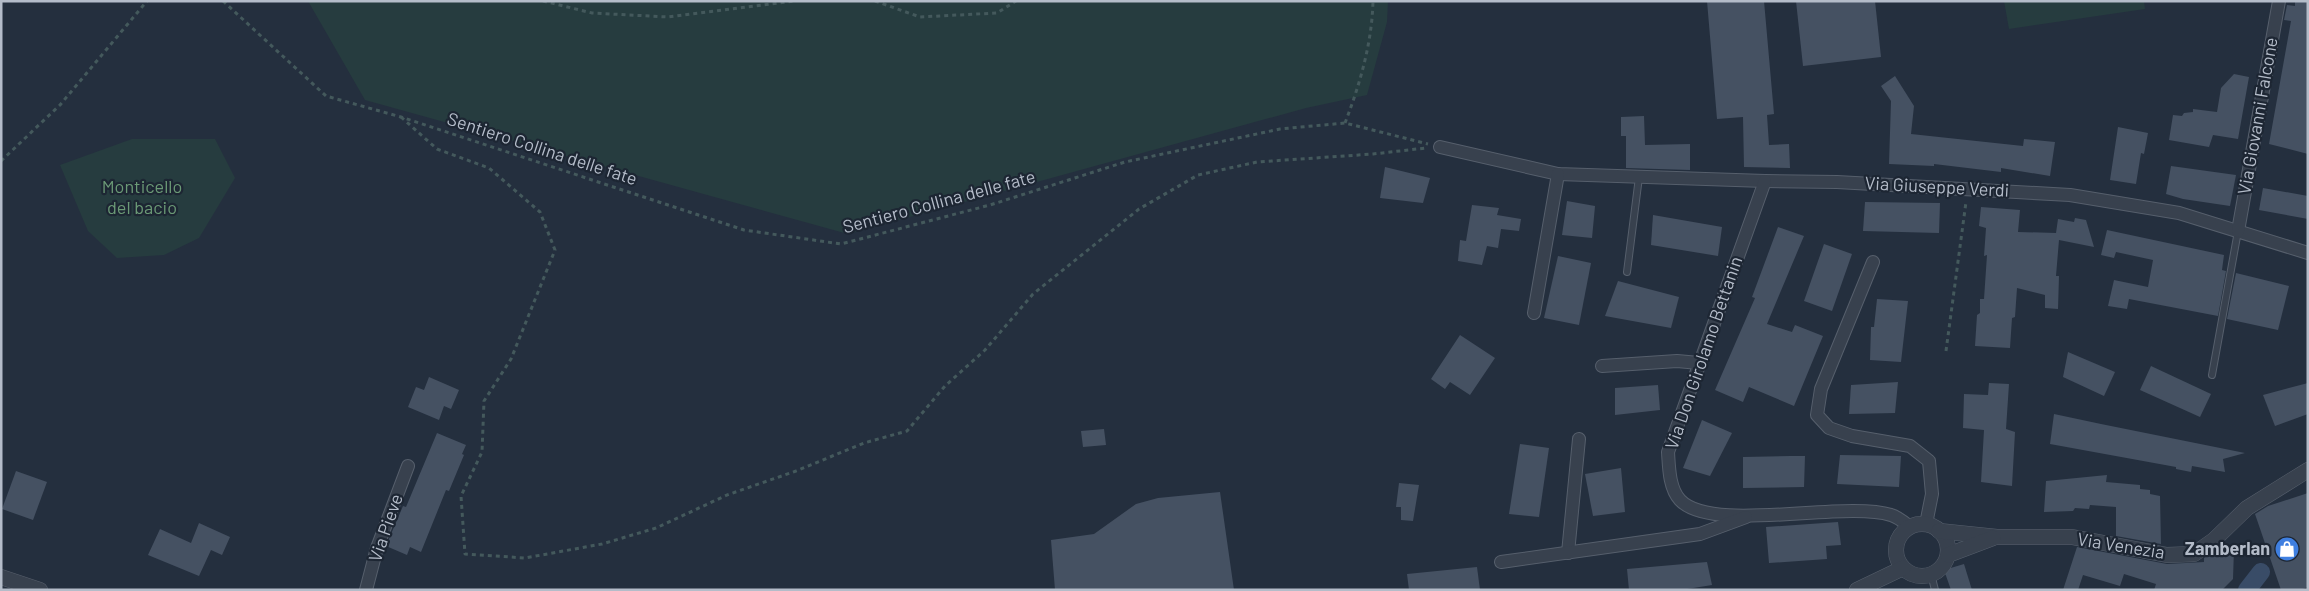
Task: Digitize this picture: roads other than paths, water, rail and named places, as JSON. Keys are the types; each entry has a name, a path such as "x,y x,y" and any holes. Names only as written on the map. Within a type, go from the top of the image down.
{"street":[{"name":"Via Giovanni Falcone","path":"2238,231 2278,1"},
{"name":"Via Giuseppe Verdi","path":"1440,146 1558,174 1765,182 1837,182 2070,194 2179,213 2308,252"},
{"path":"1534,314 1558,174"},
{"name":"Via Don Girolamo Bettanin","path":"1765,182 1668,452 1670,477 1680,500 1706,513 1755,515 1863,512 1892,515 1910,527"},
{"path":"1873,262 1821,389 1817,415 1829,428 1852,436 1910,446 1929,461 1932,494 1932,528"},
{"path":"1602,366 1677,361 1699,364"},
{"path":"1568,553 1579,439"},
{"name":"Via Pieve","path":"366,590 377,548 408,466"},
{"name":"Via Venezia","path":"1932,528 1997,537 2072,537 2167,554 2194,554 2214,540 2247,508 2308,470"},
{"path":"1501,562 1700,534 1755,515"},
{"path":"1910,527 1932,528 1947,542 1948,555 1939,570 1931,574 1916,575 1903,568 1898,561 1896,545 1899,538 1910,527"},
{"name":"Via Venezia","path":"1948,555 1997,537"},
{"path":"1857,590 1903,568"},
{"path":"1,577 40,590"}],"lane":[{"path":"1627,272 1639,177"},
{"path":"2212,375 2238,231"},
{"path":"1931,574 1935,590"}],"waterway":[{"path":"2247,590 2261,572"}],"place":[{"name":"Zamberlan","path":"2287,549"}],"park label":[{"name":"Monticello del bacio","path":"142,197"}]}
